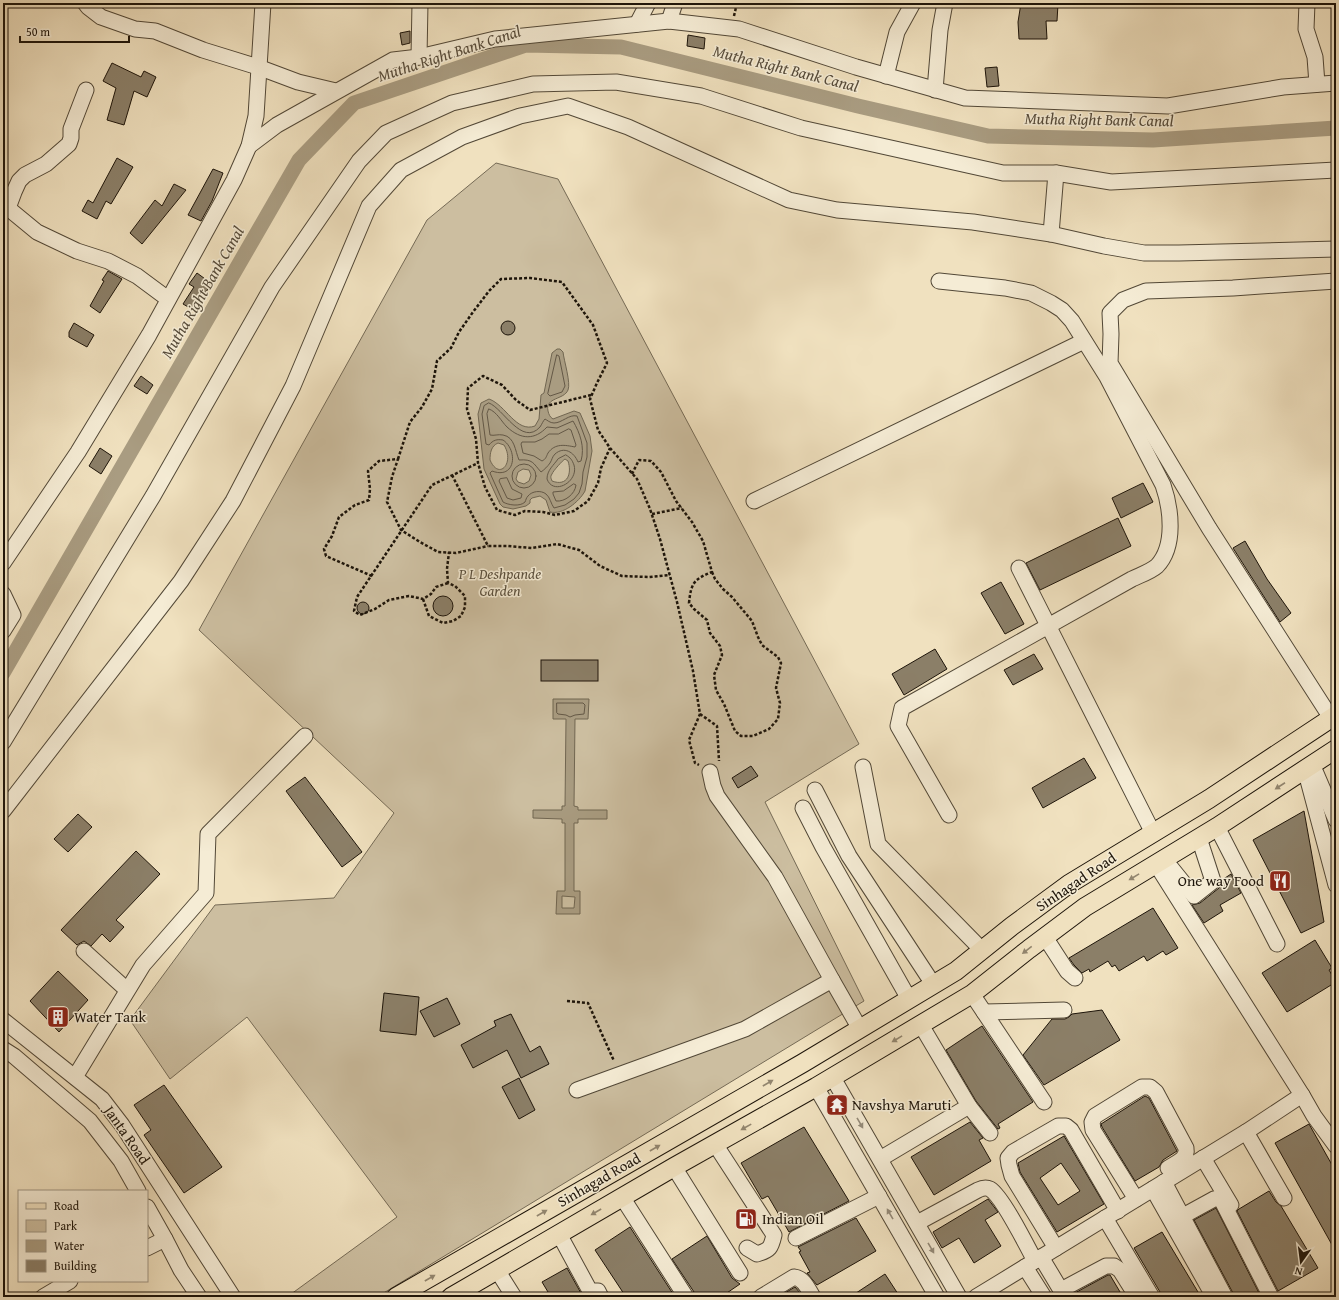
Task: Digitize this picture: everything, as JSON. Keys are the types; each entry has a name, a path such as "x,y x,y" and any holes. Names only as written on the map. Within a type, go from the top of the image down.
{"main road":[{"name":"Sinhagad Road","path":"396,1297 802,1063 956,971 1069,884 1209,799 1334,717"},
{"name":"Sinhagad Road","path":"451,1297 674,1167 816,1088 972,994 1085,907 1217,827 1336,749"},
{"path":"819,1053 833,1078"},
{"path":"802,1063 816,1088"}],"street":[{"path":"85,3 101,17 135,29 155,31 203,50 258,67 298,82 336,91"},
{"path":"3,563 78,452 149,335 234,180 249,146 256,116 263,3"},
{"path":"419,57 420,3"},
{"path":"637,24 648,3"},
{"path":"669,21 675,3"},
{"path":"886,76 897,32 913,3"},
{"path":"935,90 940,30 945,3"},
{"path":"1307,3 1306,29 1314,57 1317,84"},
{"path":"249,146 277,125 393,60 419,57 495,38 669,21 739,29 886,76 965,98 1168,106 1283,87 1336,83"},
{"path":"3,742 153,496 272,287 359,161 386,133 452,103 534,84 616,82 701,96 801,128 1003,173 1056,173 1112,182 1336,170"},
{"path":"86,90 71,129 69,144 46,164 25,175 19,182 6,206 37,232 77,251 108,261 137,276 168,299"},
{"path":"3,811 181,581 233,500 293,386 369,206 401,170 462,138 513,118 568,106 628,127 789,200 837,210 973,222 1052,234 1104,246 1144,253 1336,249"},
{"path":"1052,234 1056,173"},
{"path":"939,281 1005,288 1031,293 1062,310 1072,321 1107,377 1163,485 1168,499 1171,518 1168,545 1157,566 1150,571 1132,579 902,708 898,726 949,815"},
{"path":"1334,717 1209,528 1110,363 1110,313 1122,300 1146,291 1234,288 1336,281"},
{"path":"754,501 1084,341"},
{"path":"1019,568 1153,833"},
{"path":"3,594 13,615 3,631"},
{"path":"75,1077 143,965 206,893 208,834 305,736"},
{"path":"863,766 878,844 982,950"},
{"path":"1309,767 1336,820"},
{"path":"1309,767 1336,885"},
{"path":"710,772 717,796 775,877 860,1029"},
{"path":"815,790 849,856 933,984"},
{"path":"803,808 823,847 909,999"},
{"path":"1217,827 1277,944"},
{"path":"1160,861 1194,896 1213,882 1199,838"},
{"path":"1160,861 1314,1116 1336,1146"},
{"path":"1045,937 1067,972 1075,978"},
{"path":"84,951 127,990"},
{"path":"577,1090 745,1029 832,980"},
{"path":"972,994 1044,1102"},
{"path":"984,1012 1064,1010"},
{"name":"Janta Road","path":"3,1020 102,1099 122,1125 233,1297"},
{"path":"921,1025 969,1106 990,1133"},
{"path":"3,1049 14,1056 90,1121 121,1161 137,1190"},
{"path":"833,1078 959,1297"},
{"path":"976,1297 1118,1210 1133,1195 1184,1158 1187,1153 1186,1148 1156,1092 1150,1087 1142,1088 1095,1116 1092,1122 1093,1130 1133,1195"},
{"path":"816,1088 937,1297"},
{"path":"1302,1095 1336,1130"},
{"path":"1133,1195 1159,1186 1302,1095"},
{"path":"880,1159 969,1106"},
{"path":"1056,1248 1012,1176 1008,1158 1013,1152 1058,1126 1066,1126 1071,1130 1118,1210"},
{"path":"1246,1132 1284,1198"},
{"path":"715,1144 774,1235 772,1244 767,1251 757,1254 747,1248"},
{"path":"1203,1158 1265,1263"},
{"path":"674,1167 740,1273"},
{"path":"1159,1186 1183,1216 1225,1297"},
{"path":"1159,1186 1214,1297"},
{"path":"917,1224 978,1190 985,1187 991,1190 1005,1207 1034,1262 1044,1297"},
{"path":"796,1238 879,1196"},
{"path":"622,1197 686,1297"},
{"path":"1183,1216 1218,1198 1222,1201 1271,1297"},
{"path":"148,1209 166,1239 181,1270 199,1297"},
{"path":"1105,1218 1152,1297"},
{"path":"559,1234 590,1291 598,1291 601,1297"},
{"path":"148,1248 166,1239"},
{"path":"1034,1262 1063,1294 1106,1266 1114,1266 1120,1270 1137,1297"},
{"path":"497,1270 514,1297"},
{"path":"761,1297 794,1277 799,1277 803,1281 813,1297"},
{"path":"43,1297 68,1282"}],"path":[{"path":"670,574 649,577 622,576 600,566 579,550 557,544 532,548 488,546 456,553 438,552 401,530 387,502 392,476 410,422 422,407 432,389 437,361 451,348 459,332 473,312 489,291 501,279 530,278 562,282 593,325 607,363 590,399 598,430 610,448 637,479 652,514 670,574 693,671 700,714 688,740 696,763 710,772 720,763 717,726 700,714"},
{"path":"592,395 530,410 516,400 502,385 483,376 468,388 467,410 476,440 478,463 485,487 497,510 516,515 525,510 555,515 574,510 588,501 598,483 601,468 610,448"},
{"path":"372,576 326,556 324,549 332,536 339,517 355,505 369,500 370,489 368,471 379,462 398,459"},
{"path":"632,474 639,460 651,461 661,472 676,501 692,522 703,541 715,580 732,597 752,622 762,645 778,657 781,663 776,688 780,703 778,719 769,729 753,736 741,736 735,732 724,704 716,690 714,675 722,655 720,646 710,634 707,620 689,603 693,585 698,577 712,572"},
{"path":"423,599 429,616 443,623 453,621 461,616 465,606 465,596 454,586 448,583 436,587 431,594 423,599 409,596 390,600 375,609 360,615 354,611 356,597 372,576 432,485 478,463"},
{"path":"452,475 488,546"},
{"path":"652,514 682,508"},
{"path":"448,583 447,569 449,552"},
{"path":"568,1001 588,1003 620,1075"}],"green space":[{"name":"P L Deshpande Garden","path":"496,163 558,179 859,744 765,802 864,1001 377,1297 287,1297 397,1217 247,1017 170,1079 130,1020 215,905 334,898 394,813 199,630 427,220"}],"water":[{"path":"557,349 560,349 563,352 569,387 563,396 549,403 549,415 553,419 574,411 580,413 590,436 592,451 585,491 575,503 560,512 550,512 546,500 540,496 532,498 530,503 526,506 513,509 503,507 500,504 484,469 478,414 481,403 489,399 495,402 522,426 535,426 539,419 541,395 544,393 552,353","holes":["498,443 504,445 508,458 507,463 501,469 494,466 490,460 491,450","565,459 568,461 568,478 562,482 552,481 551,477 558,466","523,469 529,470 531,475 529,481 524,484 518,482 516,479 518,472"]},
{"path":"553,699 589,699 588,719 575,719 574,806 578,807 578,810 607,810 607,819 578,819 578,823 574,823 574,891 580,891 580,914 556,914 557,891 565,891 565,823 562,823 562,819 533,818 533,810 562,810 562,806 565,806 566,719 553,719","holes":["562,896 575,897 574,908 562,908"]}],"building":[{"path":"1021,3 1040,6 1040,3 1058,4 1057,21 1046,21 1047,39 1019,39 1018,22"},
{"path":"410,31 410,43 402,45 400,33"},
{"path":"688,35 705,38 704,49 687,46"},
{"path":"112,63 141,77 144,71 156,77 147,97 134,91 124,125 107,120 116,88 103,81"},
{"path":"997,67 999,86 987,87 985,68"},
{"path":"117,158 133,167 111,204 106,201 97,219 82,211 88,200 93,203"},
{"path":"213,169 223,173 212,201 201,221 188,215"},
{"path":"174,184 186,190 142,244 130,233 155,200 162,206"},
{"path":"108,271 122,279 100,313 90,306 104,281 102,280"},
{"path":"197,273 212,284 202,297 205,299 197,312 183,304 194,287 189,284"},
{"path":"505,321 511,321 515,325 515,331 511,335 505,335 501,331 501,325"},
{"path":"74,323 94,335 87,347 69,337 69,332"},
{"path":"141,376 153,385 147,394 134,386"},
{"path":"100,448 112,456 101,474 89,466"},
{"path":"1143,483 1153,502 1121,518 1112,498"},
{"path":"1118,518 1131,546 1040,590 1026,563"},
{"path":"1245,541 1267,579 1291,613 1280,622 1233,548"},
{"path":"1001,582 1024,624 1005,634 981,593"},
{"path":"439,596 447,596 453,602 453,610 447,616 439,616 433,610 433,602"},
{"path":"361,602 365,602 369,608 365,614 361,614 357,610 357,606"},
{"path":"935,649 947,669 904,695 892,674"},
{"path":"1034,654 1043,669 1013,685 1004,670"},
{"path":"541,660 598,660 598,681 541,681"},
{"path":"1084,758 1096,778 1043,808 1032,788"},
{"path":"751,766 758,776 738,788 732,778"},
{"path":"305,777 362,852 342,867 286,791"},
{"path":"1304,811 1324,922 1301,933 1253,840"},
{"path":"78,814 92,827 68,852 54,839"},
{"path":"136,851 160,874 116,920 124,927 110,942 102,934 91,946 84,941 77,945 61,930"},
{"path":"1231,874 1241,893 1220,905 1223,911 1204,923 1192,905 1200,903 1219,888 1222,880"},
{"path":"1153,908 1178,948 1166,955 1163,951 1147,961 1144,956 1119,971 1115,965 1112,967 1108,961 1090,972 1089,969 1082,973 1069,958"},
{"path":"1315,940 1332,968 1329,970 1336,982 1287,1012 1262,973"},
{"name":"Water Tank","path":"58,971 88,1000 59,1032 30,1001"},
{"path":"384,993 419,997 416,1035 380,1031"},
{"path":"447,998 460,1024 434,1037 420,1011"},
{"path":"1102,1010 1120,1040 1044,1085 1023,1055 1052,1019 1065,1019 1072,1014"},
{"path":"511,1014 530,1052 540,1046 549,1064 521,1078 507,1050 473,1068 461,1045 496,1026 494,1021"},
{"path":"982,1026 1033,1102 998,1124 1000,1128 998,1129 976,1101 946,1050"},
{"path":"519,1078 535,1110 519,1119 502,1087"},
{"path":"164,1085 222,1167 184,1193 144,1135 151,1130 134,1105"},
{"path":"1145,1096 1149,1098 1177,1151 1163,1160 1159,1167 1135,1181 1101,1124"},
{"path":"970,1122 983,1138 979,1140 991,1161 934,1195 911,1157"},
{"path":"1309,1124 1336,1172 1336,1252 1275,1143"},
{"path":"804,1127 849,1201 789,1232 768,1196 762,1199 741,1163"},
{"path":"1064,1136 1104,1204 1057,1232 1020,1172 1018,1163","holes":["1061,1163 1080,1191 1058,1205 1040,1178"]},
{"path":"1269,1191 1276,1202 1281,1206 1318,1268 1278,1291 1237,1211"},
{"path":"988,1199 998,1212 985,1220 1001,1246 974,1263 959,1238 942,1248 933,1232"},
{"path":"1216,1208 1261,1297 1234,1297 1194,1220"},
{"path":"856,1218 876,1251 817,1285 807,1273 810,1272 799,1252 801,1251 798,1247"},
{"path":"630,1227 675,1297 626,1297 595,1250"},
{"path":"1162,1232 1201,1297 1161,1297 1160,1292 1134,1248"},
{"path":"707,1236 732,1278 740,1284 721,1297 695,1297 694,1292 672,1259"},
{"path":"567,1268 584,1297 551,1297 542,1282"},
{"path":"885,1274 900,1297 850,1297"},
{"path":"1110,1275 1123,1297 1074,1297 1073,1294"},
{"path":"795,1287 801,1294 796,1297 778,1297"}],"waterway":[{"name":"Mutha Right Bank Canal","path":"3,673 299,160 354,103 526,45 621,47 858,106 988,136 1153,140 1336,128"}],"place":[{"name":"One way Food","path":"1280,881"},
{"name":"Water Tank","path":"58,1017"},
{"name":"Navshya Maruti","path":"837,1105"},
{"name":"Indian Oil","path":"746,1219"}]}
